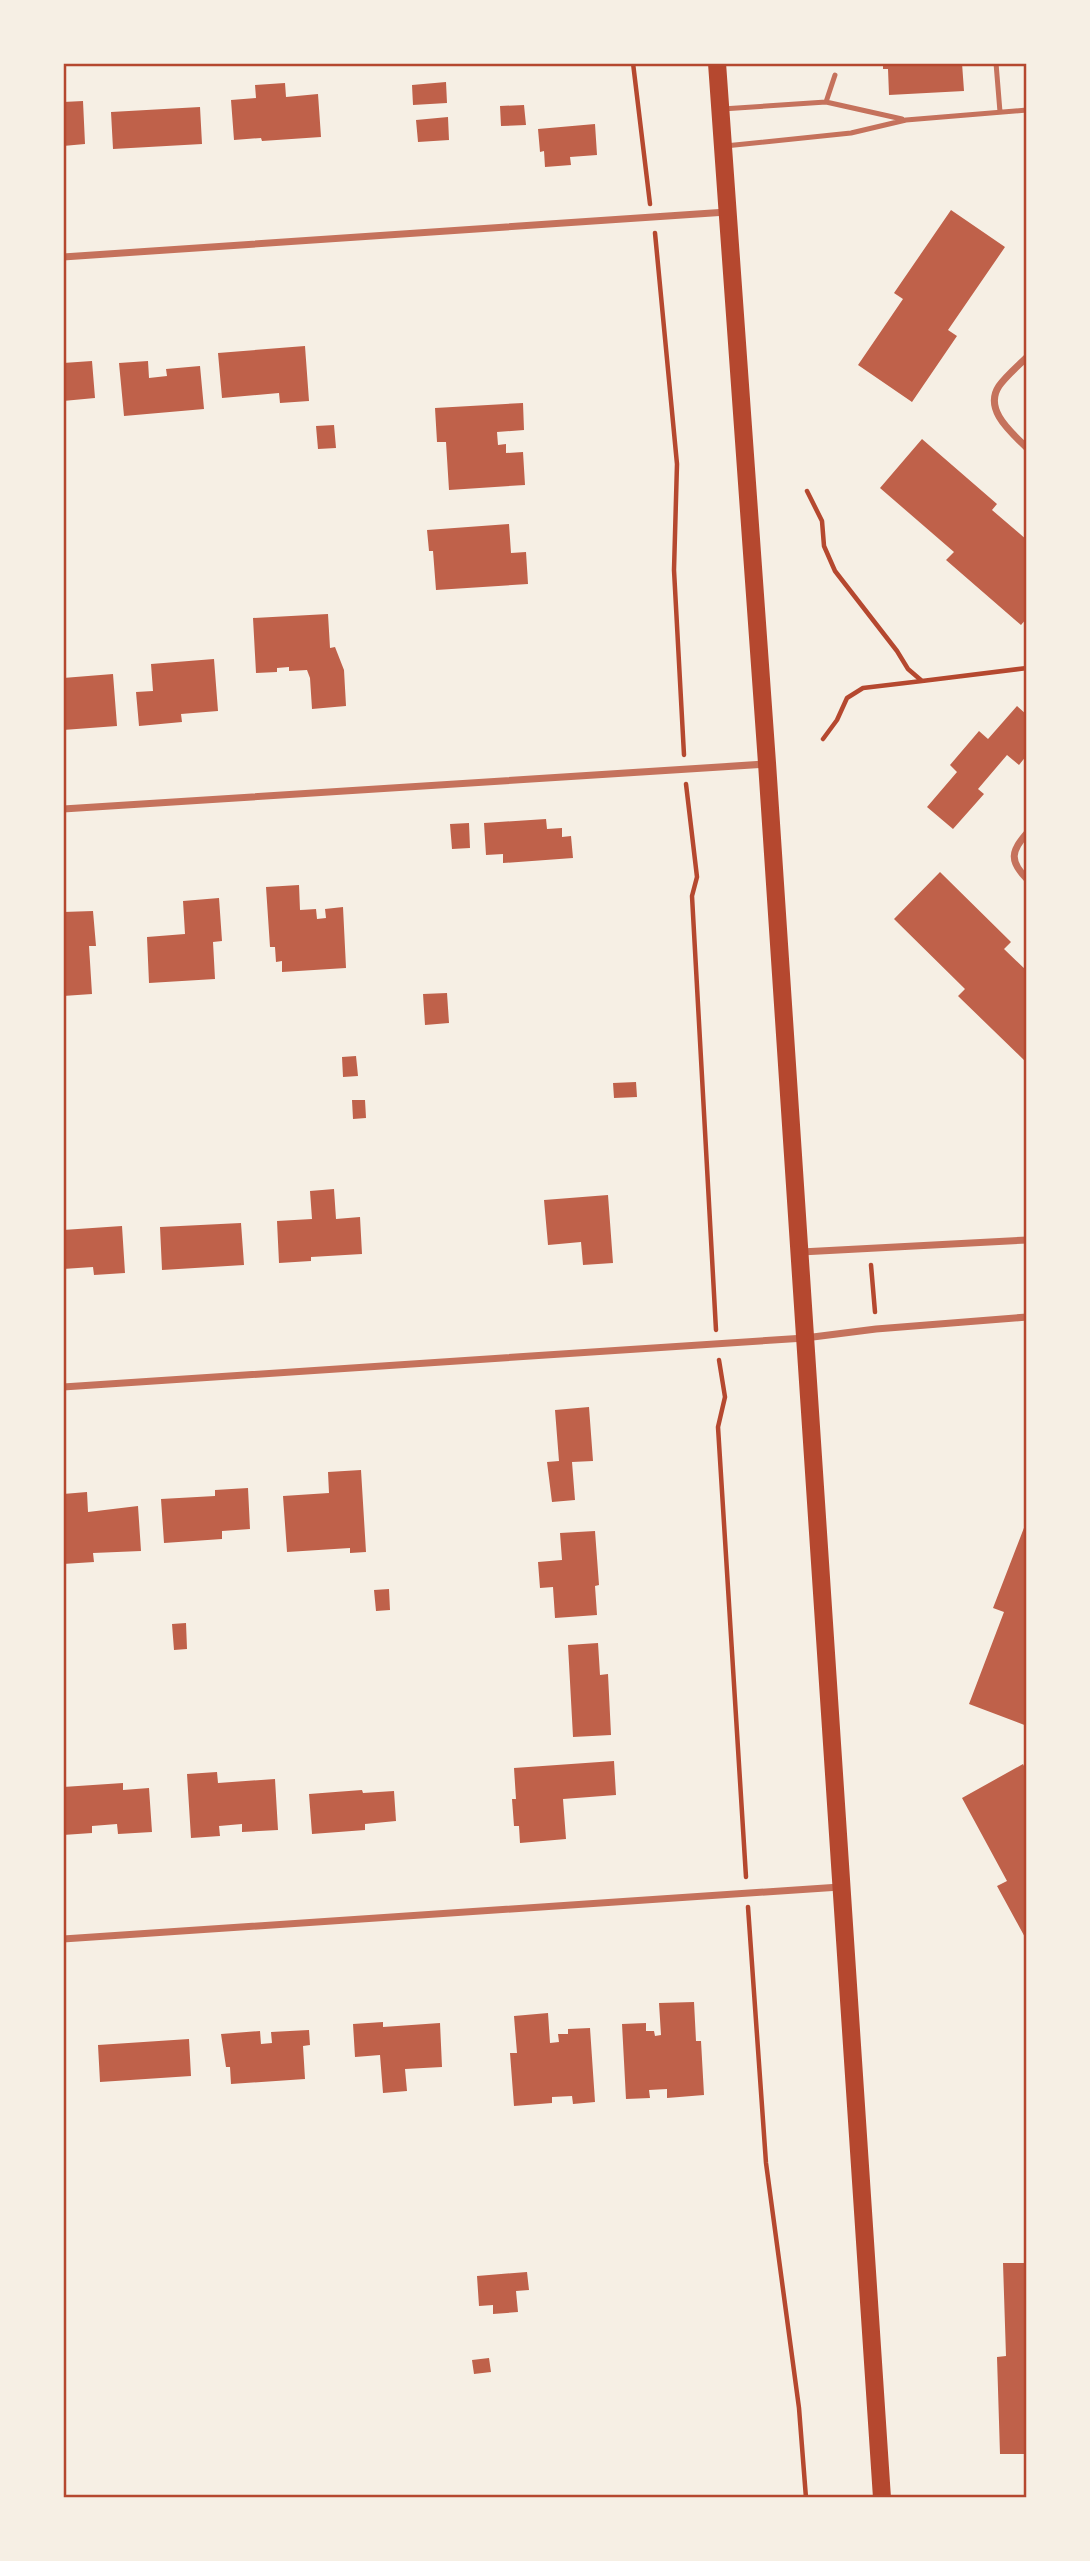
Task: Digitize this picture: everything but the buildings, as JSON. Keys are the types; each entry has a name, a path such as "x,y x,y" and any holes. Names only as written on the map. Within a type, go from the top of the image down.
{"main road":[{"path":"716,63 767,764 882,2498"}],"street":[{"path":"63,257 728,212"},
{"path":"1027,357 998,387 994,402 1000,420 1027,449"},
{"path":"63,810 767,764"},
{"path":"1027,833 1016,845 1014,857 1017,869 1027,879"},
{"path":"800,1252 1027,1240"},
{"path":"63,1387 805,1338 876,1329 1027,1317"},
{"path":"63,1939 841,1887"}],"lane":[{"path":"996,63 1000,113"},
{"path":"825,102 835,75"},
{"path":"720,110 825,102 905,120"},
{"path":"723,146 852,133 905,120 1027,110"}],"path":[{"path":"633,63 651,218 657,244 660,303 677,464 674,570 685,769 697,877 692,896 717,1343 725,1397 718,1427 766,2163 799,2408 806,2498"},
{"path":"807,491 822,521 824,546 835,571 908,669 922,681"},
{"path":"823,739 837,720 847,698 863,688 1027,668"},
{"path":"871,1265 875,1312"}]}
